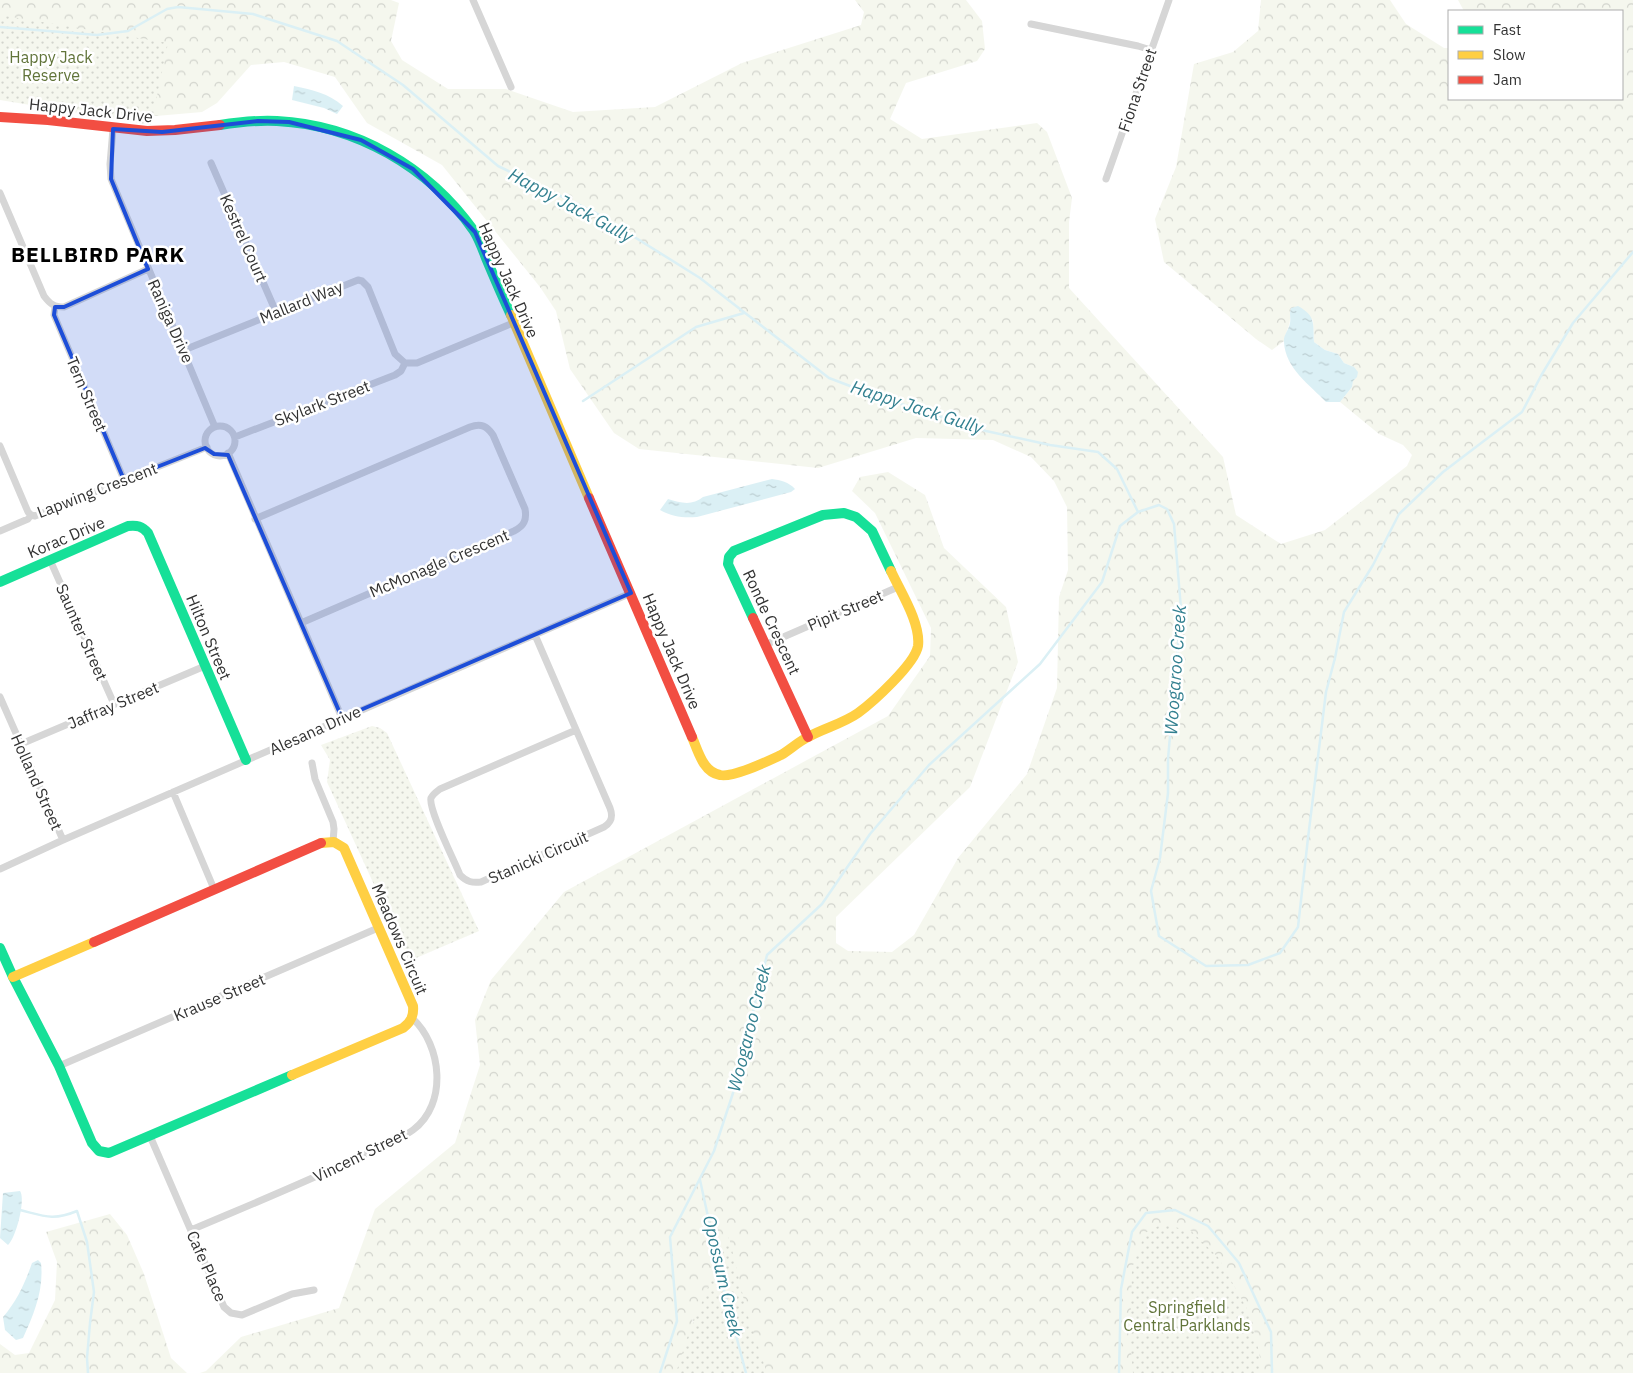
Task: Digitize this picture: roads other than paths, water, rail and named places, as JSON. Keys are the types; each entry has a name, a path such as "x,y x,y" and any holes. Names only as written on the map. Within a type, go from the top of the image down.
{"street":[{"path":"473,0 511,87"},
{"name":"Fiona Street","path":"1106,179 1168,0"},
{"path":"1031,24 1151,50"},
{"name":"Happy Jack Drive","path":"0,117 60,121 114,129 162,132 258,121 289,122 330,130 361,140 413,169 454,206 475,232 703,762 711,772 718,775"},
{"name":"Raniga Drive","path":"114,129 110,164 112,178 148,269 184,350 215,427"},
{"name":"Kestrel Court","path":"211,163 276,312"},
{"path":"0,193 44,296 55,307 64,307 148,269"},
{"name":"Mallard Way","path":"184,350 353,281 362,281 368,287 396,354 405,363"},
{"name":"Tern Street","path":"55,307 54,315 124,480"},
{"path":"405,363 417,364 513,323"},
{"name":"Skylark Street","path":"235,437 395,375 401,371 405,363"},
{"name":"McMonagle Crescent","path":"255,519 474,426 482,425 489,430 501,454 525,509 523,525 514,531 301,623"},
{"path":"220,426 229,429 235,437 234,446 228,453 223,455 214,454 207,447 208,433 215,427 220,426"},
{"name":"Lapwing Crescent","path":"0,446 31,515 35,516 207,447"},
{"path":"228,453 342,718"},
{"name":"Ronde Crescent","path":"718,775 736,774 780,754 808,737 857,714 903,672 914,654 918,645 916,625 872,531 864,521 849,513 823,514 734,551 729,557 728,564 808,737"},
{"path":"0,531 28,519 31,515"},
{"name":"Korac Drive","path":"0,582 128,526 137,525 144,527"},
{"name":"Hilton Street","path":"144,527 246,760"},
{"name":"Saunter Street","path":"50,560 114,704"},
{"name":"Pipit Street","path":"765,645 898,587"},
{"name":"Alesana Drive","path":"0,869 62,840 631,593"},
{"name":"Stanicki Circuit","path":"535,635 610,808 612,818 609,824 481,882 464,880 460,875 432,810 432,797 434,793 576,730"},
{"name":"Jaffray Street","path":"21,744 205,666"},
{"name":"Holland Street","path":"0,697 62,840"},
{"path":"13,977 214,889 322,844 333,842 333,822 316,779 312,763"},
{"path":"173,792 214,889"},
{"name":"Meadows Circuit","path":"0,948 59,1066 92,1143 99,1151 110,1153 409,1024 414,1013 413,1006 344,848 333,842"},
{"name":"Krause Street","path":"59,1066 378,928"},
{"name":"Vincent Street","path":"191,1230 321,1174 414,1129 426,1115 436,1095 438,1072 433,1052 421,1026 412,1018"},
{"name":"Cafe Place","path":"150,1136 224,1307 231,1313 242,1315 292,1294 314,1290"}],"water":[{"path":"294,86 326,95 343,106 337,114 324,108 292,100"},
{"path":"1298,306 1311,317 1314,342 1325,350 1338,354 1344,363 1354,367 1358,372 1352,387 1340,402 1326,402 1299,375 1285,351 1284,339 1289,328 1291,308"},
{"path":"772,479 787,483 795,489 791,492 697,517 678,516 660,510 668,499 691,503 703,497"},
{"path":"20,1191 22,1195 21,1210 14,1235 8,1245 0,1238 3,1193"},
{"path":"38,1260 41,1263 42,1273 40,1292 23,1338 16,1340 5,1330 3,1317 20,1292 32,1263"}],"waterway":[{"name":"Happy Jack Gully","path":"0,27 97,35 128,31 167,9 178,7 253,14 337,41 403,85 498,166 596,213 700,278 829,378 879,397 986,431 1050,445 1098,452 1117,469 1138,512"},
{"name":"Woogaroo Creek","path":"660,1373 677,1321 670,1237 714,1151 733,1093 767,955 822,904 870,834 929,765 1040,664 1102,582 1120,526 1138,512 1159,505 1167,509 1174,524 1181,609 1168,759 1168,793 1160,858 1151,891 1159,936 1206,966 1248,965 1280,953 1298,927 1326,692 1344,612 1373,565 1399,514 1443,472 1522,412 1542,374 1573,323 1633,252"},
{"path":"583,401 696,327 744,313"},
{"name":"Opossum Creek","path":"700,1180 724,1290 746,1373"},
{"path":"20,1210 42,1216 55,1217 77,1211 87,1242 94,1292 87,1358 88,1373"},
{"name":"Opossum Creek","path":"1119,1373 1121,1289 1132,1232 1146,1213 1175,1210 1208,1226 1239,1263 1271,1332 1272,1373"}],"district":[{"name":"BELLBIRD PARK","path":"98,254"}],"park label":[{"name":"Happy Jack Reserve","path":"51,66"},
{"name":"Springfield Central Parklands","path":"1187,1316"}]}
